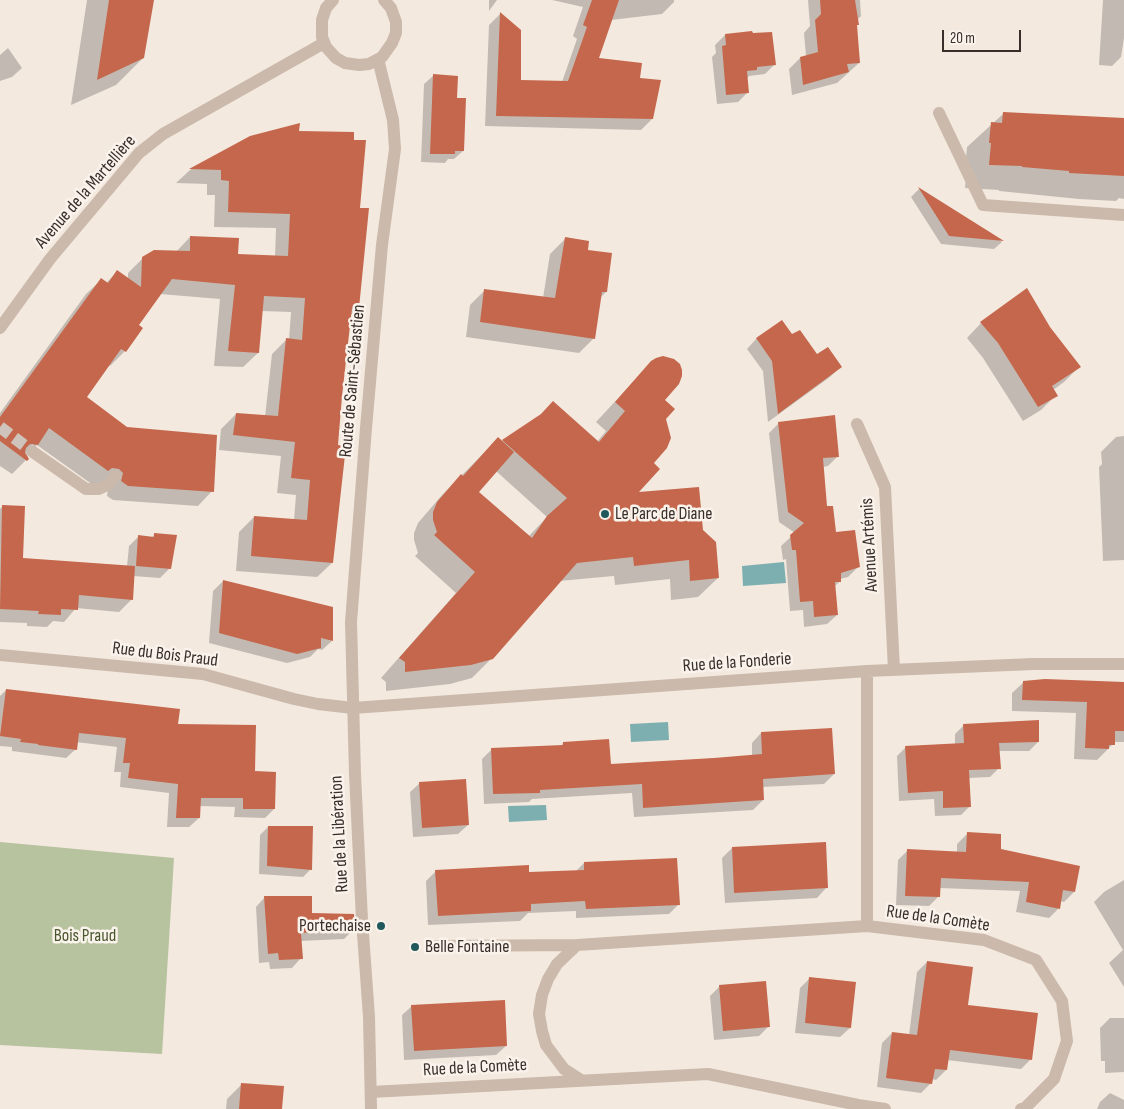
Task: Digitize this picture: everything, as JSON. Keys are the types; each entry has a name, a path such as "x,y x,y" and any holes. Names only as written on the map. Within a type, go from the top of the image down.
{"street":[{"path":"325,3 321,24 324,43 333,55 345,63 364,65 378,60 390,48 394,38 396,27 394,16 384,0"},
{"path":"394,16 400,0"},
{"name":"Avenue de la Martellière","path":"0,328 50,259 139,154 164,134 324,43"},
{"name":"Route de Saint-Sébastien","path":"353,708 352,622 359,515 382,245 395,148 393,120 378,60"},
{"path":"939,113 983,205 1124,215"},
{"path":"0,306 11,313"},
{"name":"Avenue Artémis","path":"857,424 885,487 894,670"},
{"path":"33,452 86,489 99,489 109,484 114,476"},
{"name":"Rue du Bois Praud","path":"0,655 203,674 294,699 353,708"},
{"name":"Rue de la Fonderie","path":"353,708 867,671 1033,664 1124,664"},
{"name":"Rue de la Comète","path":"867,671 867,926"},
{"name":"Rue de la Libération","path":"353,708 372,1109"},
{"name":"Rue de la Comète","path":"436,946 577,945 867,926 984,940 1036,960 1062,1001 1068,1040 1054,1079 1025,1108 1021,1109"},
{"name":"Rue de la Comète","path":"577,945 557,964 548,979 542,995 540,1014 546,1045 564,1069 581,1080"},
{"name":"Rue de la Comète","path":"371,1092 708,1074 885,1109"}],"green space":[{"name":"Bois Praud","path":"0,842 174,858 162,1054 0,1045"}],"water":[{"path":"784,562 786,583 743,586 742,566"},
{"path":"668,722 669,740 631,742 630,724"},
{"path":"546,805 547,820 509,822 508,806"}],"building":[{"path":"109,0 154,0 144,58 97,80"},
{"path":"592,0 619,0 599,58 642,63 640,78 661,80 653,119 496,116 500,12 521,30 521,80 568,81 587,27 583,25"},
{"path":"820,0 855,0 859,25 857,25 860,63 847,64 849,72 803,85 800,57 818,52 815,20 821,14"},
{"path":"752,31 753,33 772,32 776,65 757,67 757,70 747,71 749,93 726,95 722,46 726,45 725,34"},
{"path":"433,74 458,76 457,98 466,98 464,151 455,151 455,154 430,154"},
{"path":"1003,112 1124,118 1124,176 1069,173 1069,171 1022,166 989,165 991,122 1002,123"},
{"path":"300,123 299,131 354,132 354,140 366,140 360,208 369,208 359,308 352,308 342,396 338,445 346,446 333,563 251,556 254,516 307,520 310,480 291,478 295,442 233,435 236,413 278,416 286,338 302,340 305,298 264,296 259,353 228,351 235,285 172,279 139,325 143,328 126,352 121,349 87,397 127,427 217,435 214,492 128,486 121,481 123,473 119,469 112,468 108,471 49,428 38,445 30,444 26,448 25,452 29,459 27,461 0,441 0,417 101,278 108,283 117,270 141,287 142,257 154,250 190,251 190,236 239,238 238,254 288,256 290,214 228,212 229,181 221,180 221,170 189,169 250,136"},
{"path":"918,187 1004,241 949,236"},
{"path":"565,237 589,241 588,250 612,253 607,292 602,292 595,339 480,322 484,289 555,298"},
{"path":"1027,288 1050,327 1081,367 1052,386 1058,396 1038,407 998,343 980,322"},
{"path":"782,320 792,334 800,330 817,354 828,347 842,367 778,414 772,361 756,338"},
{"name":"Le Parc de Diane","path":"663,356 674,359 680,364 682,376 679,384 665,400 675,409 666,419 671,438 667,448 654,463 660,469 639,492 699,487 703,530 716,542 719,578 690,581 689,560 634,566 633,557 577,563 493,659 471,665 405,672 405,662 399,658 475,572 434,535 437,532 433,520 433,512 437,502 461,474 463,476 498,437 514,452 479,492 532,538 547,516 567,498 502,440 541,414 553,401 599,442 625,411 615,402 651,361"},
{"path":"835,415 839,457 823,458 827,506 833,506 836,532 855,530 860,567 841,573 841,582 835,582 838,615 814,617 813,601 800,602 796,550 792,550 790,535 804,523 788,512 778,422"},
{"path":"2,505 25,506 23,558 135,566 133,600 79,595 78,610 61,609 61,615 38,614 39,611 0,609"},
{"path":"154,533 177,535 171,569 136,566 138,535 154,537"},
{"path":"223,580 333,607 333,641 321,638 321,648 297,654 219,633"},
{"path":"1045,679 1124,682 1124,731 1115,731 1115,745 1109,745 1109,749 1085,748 1087,702 1022,700 1023,681"},
{"path":"6,689 180,709 178,724 256,725 255,771 276,772 275,809 243,809 243,798 201,798 200,818 176,818 178,784 128,778 130,763 123,763 126,738 79,733 77,750 20,742 21,739 0,736"},
{"path":"1039,720 1039,742 999,743 1001,769 969,770 971,807 943,808 943,791 908,793 905,746 964,743 963,724"},
{"path":"832,728 835,774 763,779 764,800 643,808 642,784 540,790 540,793 493,794 491,748 563,745 563,742 609,739 611,764 714,758 762,754 761,732"},
{"path":"466,779 469,825 422,828 419,782"},
{"path":"268,826 313,826 312,870 267,866"},
{"path":"967,832 1001,834 1001,849 1080,866 1075,892 1063,890 1060,909 1026,902 1029,882 941,878 940,897 905,896 907,849 966,852"},
{"path":"826,842 828,888 734,893 732,847"},
{"path":"677,858 680,905 586,909 585,901 531,904 531,911 438,916 435,870 529,865 529,872 584,870 584,862"},
{"path":"264,896 312,896 312,913 354,914 355,930 301,933 303,959 279,960 278,953 268,954"},
{"path":"927,961 973,967 968,1005 1038,1013 1032,1060 950,1050 947,1070 935,1069 932,1084 886,1078 892,1032 917,1035"},
{"path":"809,977 856,982 851,1028 805,1023"},
{"path":"766,981 770,1027 723,1031 719,985"},
{"path":"505,1000 507,1046 414,1051 411,1005"},
{"path":"241,1083 284,1086 282,1109 239,1109"}],"tunnel":[{"path":"0,427 33,452"}],"place":[{"name":"Le Parc de Diane","path":"605,514"},
{"name":"Portechaise","path":"381,926"},
{"name":"Belle Fontaine","path":"415,947"}]}
